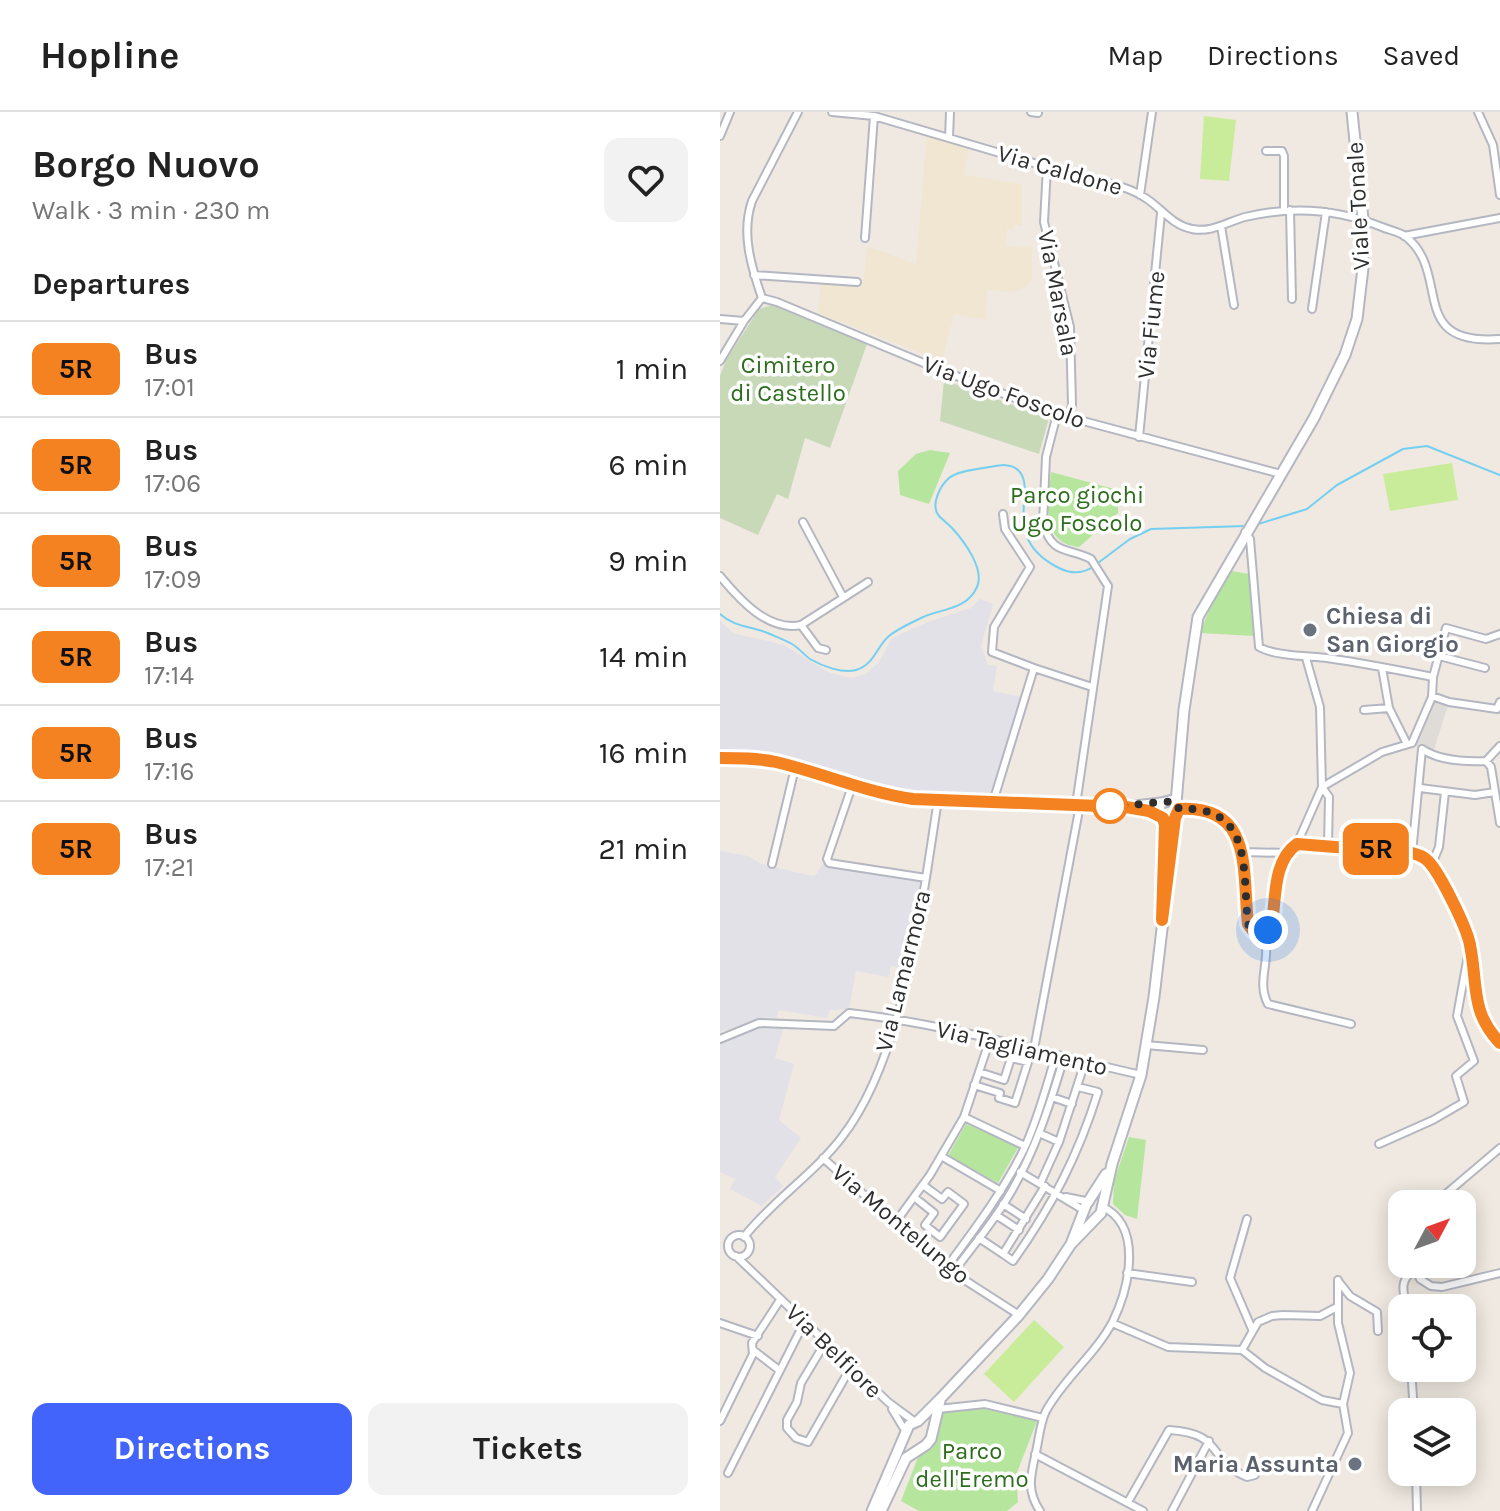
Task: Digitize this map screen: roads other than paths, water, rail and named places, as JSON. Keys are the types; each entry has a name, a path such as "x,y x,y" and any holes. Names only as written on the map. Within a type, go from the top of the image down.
{"main road":[{"name":"Viale Tonale","path":"1179,764 1198,617 1326,395 1345,355 1357,319 1363,268 1363,219 1352,112"},
{"path":"720,758 757,758 886,795 1126,807 1149,811 1163,818"},
{"path":"1162,920 1165,841 1163,818 1158,811 1179,764"},
{"path":"872,1511 906,1434 939,1403 1019,1315 1048,1279 1094,1211 1141,1075 1177,810 1179,764"},
{"path":"1126,807 1163,801 1177,810"},
{"path":"1163,818 1177,810"},
{"path":"881,1511 906,1458 931,1439 939,1403"},
{"path":"916,1422 928,1425 932,1432"},
{"path":"906,1434 909,1443 921,1447"}],"street":[{"path":"720,136 730,112"},
{"path":"720,361 762,298 746,236 747,217 752,201 798,112"},
{"name":"Via Caldone","path":"832,112 874,116 1115,184 1140,195 1179,225 1193,229 1287,211 1326,212 1363,219 1404,236"},
{"path":"949,138 950,112"},
{"path":"1031,112 1038,113"},
{"path":"1140,195 1152,112"},
{"path":"1478,112 1493,145 1500,195"},
{"path":"865,238 874,116"},
{"path":"1266,151 1282,151 1284,156 1292,299"},
{"name":"Via Marsala","path":"1047,167 1044,222 1070,327 1072,405 1068,418"},
{"path":"1312,309 1326,212"},
{"name":"Via Fiume","path":"1139,437 1161,213"},
{"path":"1500,218 1404,236 1425,262 1436,314 1442,323 1469,338 1500,339"},
{"path":"1221,226 1234,305"},
{"path":"754,275 857,282"},
{"name":"Via Ugo Foscolo","path":"762,298 1068,418 1281,474"},
{"path":"720,319 744,321"},
{"path":"1034,1049 1078,805 1108,586 1091,559 1060,550 1051,542 1043,523 1046,457 1057,414"},
{"path":"1003,514 1005,529 1030,567 994,627 992,652 1092,687"},
{"path":"803,522 843,597"},
{"path":"1246,531 1250,539 1259,647 1268,652 1321,657 1433,677"},
{"path":"720,576 737,596 764,618 792,627 801,625 868,582"},
{"path":"801,625 818,648 826,650"},
{"path":"1322,787 1382,752 1410,743 1426,716 1446,628 1486,639 1500,634"},
{"path":"1439,656 1485,668"},
{"path":"1177,810 1195,808 1223,817 1234,831 1242,852 1248,924 1253,931 1262,932 1272,924 1280,865 1297,844 1322,787 1320,707 1310,658"},
{"path":"993,802 1034,668"},
{"path":"1382,668 1389,708 1410,743 1432,756 1468,762 1486,761 1500,746"},
{"path":"1432,696 1449,702 1497,709 1500,702"},
{"path":"1364,710 1389,708"},
{"path":"1412,853 1422,749"},
{"path":"1486,761 1491,767 1500,823"},
{"path":"772,864 795,768"},
{"path":"852,786 827,859 829,863 926,878"},
{"path":"1322,787 1329,797 1328,845"},
{"path":"1420,788 1475,795 1495,792"},
{"path":"1432,864 1439,847 1445,792"},
{"name":"Via Lamarmora","path":"744,1237 823,1158 861,1111 872,1088 897,1019 926,878 938,800"},
{"path":"1297,844 1412,853 1423,856 1432,864 1470,942 1478,1012 1486,1029 1500,1043"},
{"path":"1242,852 1287,853"},
{"path":"1262,932 1268,949 1263,979 1268,1004 1351,1024"},
{"path":"1379,1144 1433,1120 1464,1102 1456,1076 1474,1061 1457,1016 1470,942"},
{"name":"Via Tagliamento","path":"720,1039 759,1023 834,1026 849,1013 897,1019 1141,1075"},
{"path":"895,1223 923,1185 964,1117 990,1039"},
{"path":"1146,1045 1203,1050"},
{"path":"953,1273 996,1215 1021,1173 1052,1097 1060,1056"},
{"path":"946,1268 1014,1169 1060,1056"},
{"path":"974,1085 1000,1093 999,1098 1015,1103 1028,1062 1011,1058 1004,1080 979,1072"},
{"path":"1003,1254 1026,1219 1042,1185 1085,1062"},
{"path":"979,1238 1013,1261 1060,1195 1098,1092 1078,1087"},
{"path":"1052,1097 1072,1104"},
{"path":"964,1117 1025,1146"},
{"path":"1039,1133 1059,1142"},
{"path":"1450,1190 1500,1148"},
{"path":"941,1156 1001,1191"},
{"name":"Via Montelungo","path":"823,1158 946,1268 1019,1315"},
{"path":"1014,1169 1060,1195 1118,1218 1127,1235 1126,1286 1112,1323 1056,1396 1043,1418 1029,1480 1033,1501 1040,1511"},
{"path":"914,1197 934,1213 925,1225 940,1237 964,1204 948,1192 942,1199 923,1185"},
{"path":"1003,1204 1026,1219"},
{"path":"996,1215 1019,1230"},
{"path":"1247,1219 1230,1278 1252,1329"},
{"path":"720,1242 736,1256 743,1256 750,1245 744,1237 734,1237 729,1242 729,1249"},
{"name":"Via Belfiore","path":"736,1256 888,1402 916,1422"},
{"path":"1127,1273 1192,1282"},
{"path":"1422,1278 1425,1283 1436,1287 1500,1273"},
{"path":"1312,1511 1348,1433 1343,1404 1350,1373 1338,1323 1338,1280 1350,1296 1377,1312 1378,1331"},
{"name":"Via Belfiore","path":"720,1421 753,1354 752,1343 780,1300"},
{"path":"1242,1350 1258,1322 1272,1316 1320,1316 1337,1307"},
{"path":"720,1323 758,1336"},
{"path":"728,1473 804,1323"},
{"path":"1112,1323 1168,1347 1242,1350 1265,1368 1322,1400 1343,1404"},
{"path":"825,1343 801,1383 797,1402 787,1420 787,1428 796,1438 808,1442 851,1367"},
{"path":"753,1350 779,1370"},
{"name":"Via Belfiore","path":"888,1402 906,1434"},
{"path":"939,1403 985,1404 1043,1418"},
{"path":"1128,1502 1169,1430 1189,1432 1209,1441 1228,1467 1247,1477 1255,1475"},
{"path":"1172,1511 1209,1441"},
{"path":"1035,1454 1143,1511"},
{"path":"1416,1486 1417,1511"}],"waterway":[{"path":"1255,525 1307,509 1337,485 1403,449 1427,446 1500,475"},
{"path":"720,614 732,622 787,641 826,667 845,671 862,667 896,631 929,615 960,605 972,595 979,580 976,564 962,540 936,512 936,501 942,486 952,476 997,466 1014,467 1023,478 1025,529 1030,543 1041,556 1068,571 1081,572 1093,567"},
{"path":"1098,563 1130,539 1151,529 1245,526"}],"place":[{"name":"Chiesa di San Giorgio","path":"1310,630"},
{"name":"Maria Assunta","path":"1355,1464"}],"park label":[{"name":"Cimitero di Castello","path":"788,379"},
{"name":"Parco giochi Ugo Foscolo","path":"1077,509"},
{"name":"Parco dell'Eremo","path":"972,1465"}]}
